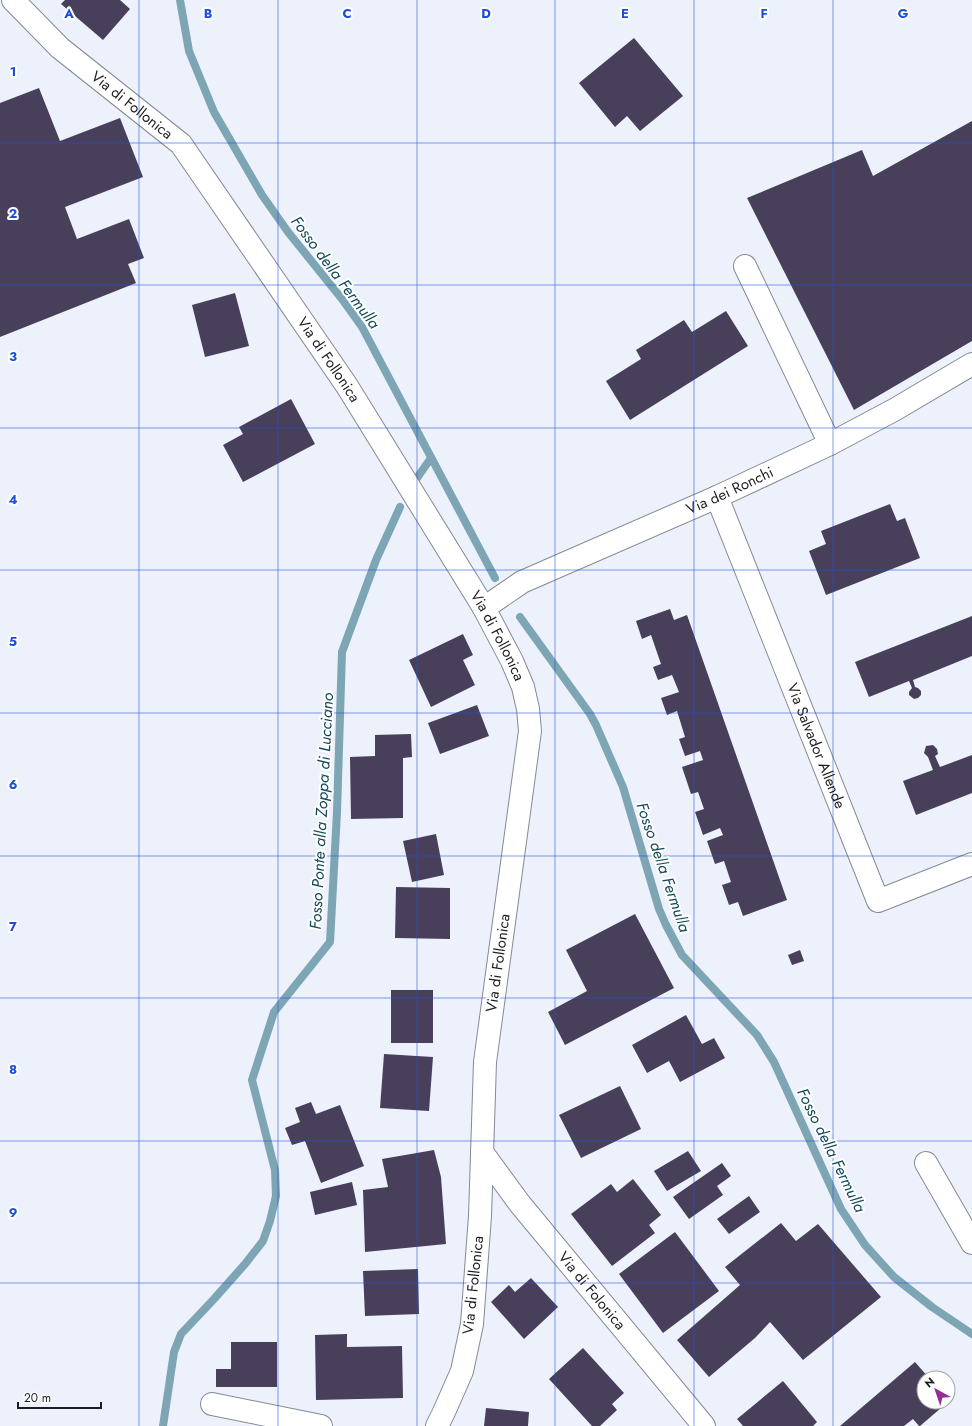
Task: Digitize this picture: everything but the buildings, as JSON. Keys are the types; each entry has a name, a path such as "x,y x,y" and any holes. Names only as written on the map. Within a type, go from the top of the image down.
{"street":[{"name":"Via di Follonica","path":"13,0 60,48 181,144 347,386 484,608 512,661 522,687 528,709 530,731 485,1062 480,1216 472,1324 462,1371 437,1426"},
{"path":"745,266 830,444"},
{"name":"Via dei Ronchi","path":"484,608 522,582 717,497 830,444 894,410 972,364"},
{"name":"Via Salvador Allende","path":"717,497 878,901 972,864"},
{"name":"Via di Folonica","path":"482,1152 520,1204 704,1426"},
{"path":"926,1163 972,1243"},
{"path":"212,1404 321,1426"}],"waterway":[{"name":"Fosso della Fermulla","path":"180,0 189,51 214,112 262,195 288,232 342,299 362,327 495,578"},
{"name":"Fosso Ponte alla Zoppa di Lucciano","path":"417,478 431,458"},
{"name":"Fosso Ponte alla Zoppa di Lucciano","path":"163,1426 174,1352 181,1334 245,1264 263,1241 270,1221 276,1196 275,1170 252,1080 274,1012 330,942 337,812 342,652 376,560 400,507"},
{"name":"Fosso della Fermulla","path":"520,617 590,714 596,725 623,787 659,909 682,955 757,1035 774,1062 841,1209 865,1245 894,1277 932,1307 972,1334"}]}
